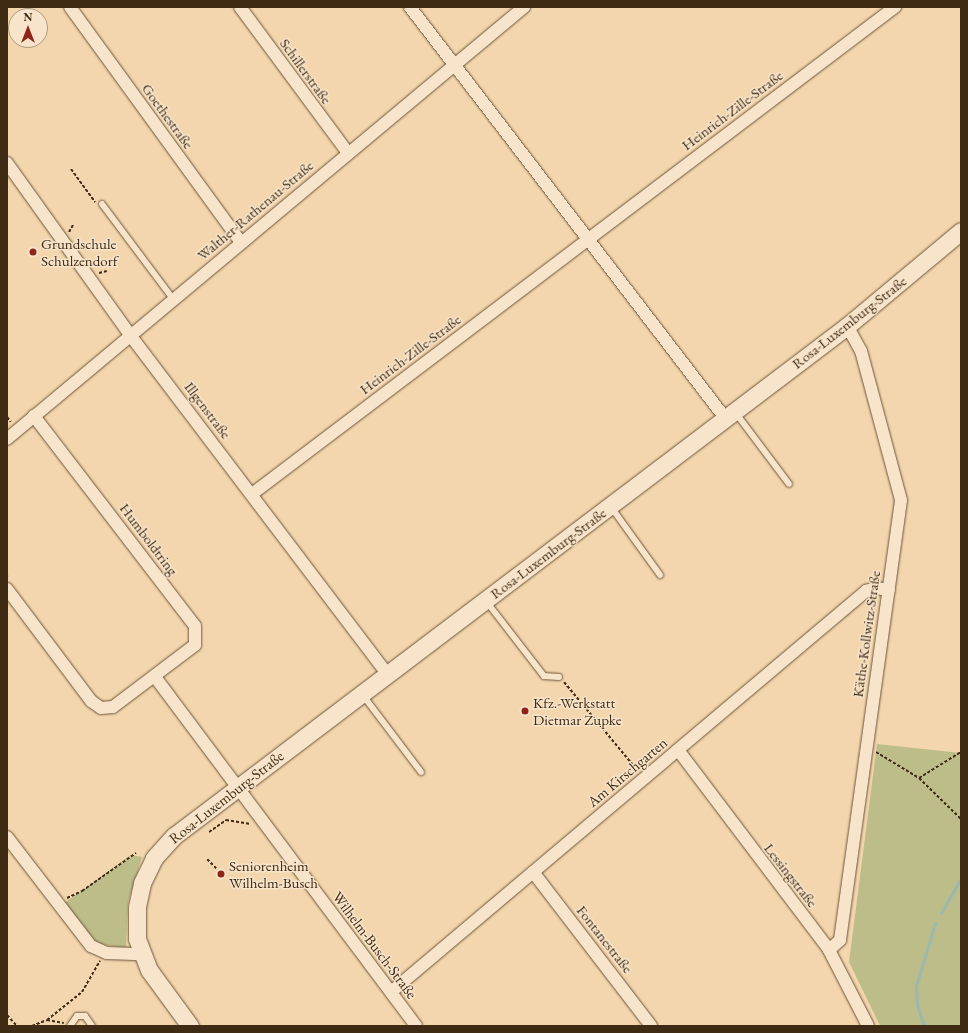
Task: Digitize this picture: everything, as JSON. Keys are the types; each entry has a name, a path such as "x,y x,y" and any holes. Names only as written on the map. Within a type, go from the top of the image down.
{"street":[{"name":"Goethestraße","path":"70,7 241,242"},
{"name":"Schillerstraße","path":"240,7 348,153"},
{"path":"410,7 453,66 588,239 729,414"},
{"name":"Walther-Rathenau-Straße","path":"7,439 524,7"},
{"name":"Heinrich-Zille-Straße","path":"252,494 895,7"},
{"name":"Illgenstraße","path":"7,163 130,335 387,673"},
{"name":"Rosa-Luxemburg-Straße","path":"141,954 137,907 142,883 154,858 174,836 387,673 847,326 961,231"},
{"name":"Käthe-Kollwitz-Straße","path":"829,950 840,940 889,590 900,493 861,351 847,326"},
{"name":"Humboldtring","path":"7,589 98,707 113,707 155,677 195,645 195,626 34,416"},
{"name":"Am Kirschgarten","path":"391,992 866,591 876,588 889,590"},
{"path":"155,677 236,788"},
{"name":"Lessingstraße","path":"678,750 829,950 868,1026"},
{"name":"Wilhelm-Busch-Straße","path":"236,788 416,1026"},
{"path":"7,837 91,946 103,952 141,954 149,970 190,1026"},
{"name":"Fontanestraße","path":"533,872 651,1026"}],"lane":[{"path":"100,206 173,299"},
{"path":"729,414 789,484"},
{"name":"Rosa-Luxemburg-Straße","path":"610,506 660,575"},
{"name":"Rosa-Luxemburg-Straße","path":"485,600 544,676 559,677"},
{"path":"361,693 421,772"},
{"path":"70,1025 77,1016 85,1016 92,1026"}],"path":[{"path":"71,169 100,206"},
{"path":"66,234 73,225"},
{"path":"96,275 107,271"},
{"path":"7,417 11,422"},
{"path":"559,677 644,778"},
{"path":"866,747 919,778 961,818"},
{"path":"919,778 961,752"},
{"path":"209,832 226,820 254,826"},
{"path":"54,899 82,892 136,852"},
{"path":"207,859 216,868"},
{"path":"32,1026 47,1020 82,992 92,979 103,952"},
{"path":"7,1015 17,1026"},
{"path":"47,1020 70,1025"}],"green space":[{"path":"877,744 961,753 961,1026 880,1026 849,962"},
{"path":"131,855 142,857 128,902 126,948 98,944 63,904"}],"waterway":[{"path":"941,913 961,878"},
{"path":"924,1026 917,1005 916,986 935,923"}],"place":[{"name":"Grundschule Schulzendorf","path":"33,252"},
{"name":"Kfz.-Werkstatt Dietmar Zupke","path":"525,711"},
{"name":"Seniorenheim Wilhelm-Busch","path":"221,874"}]}
